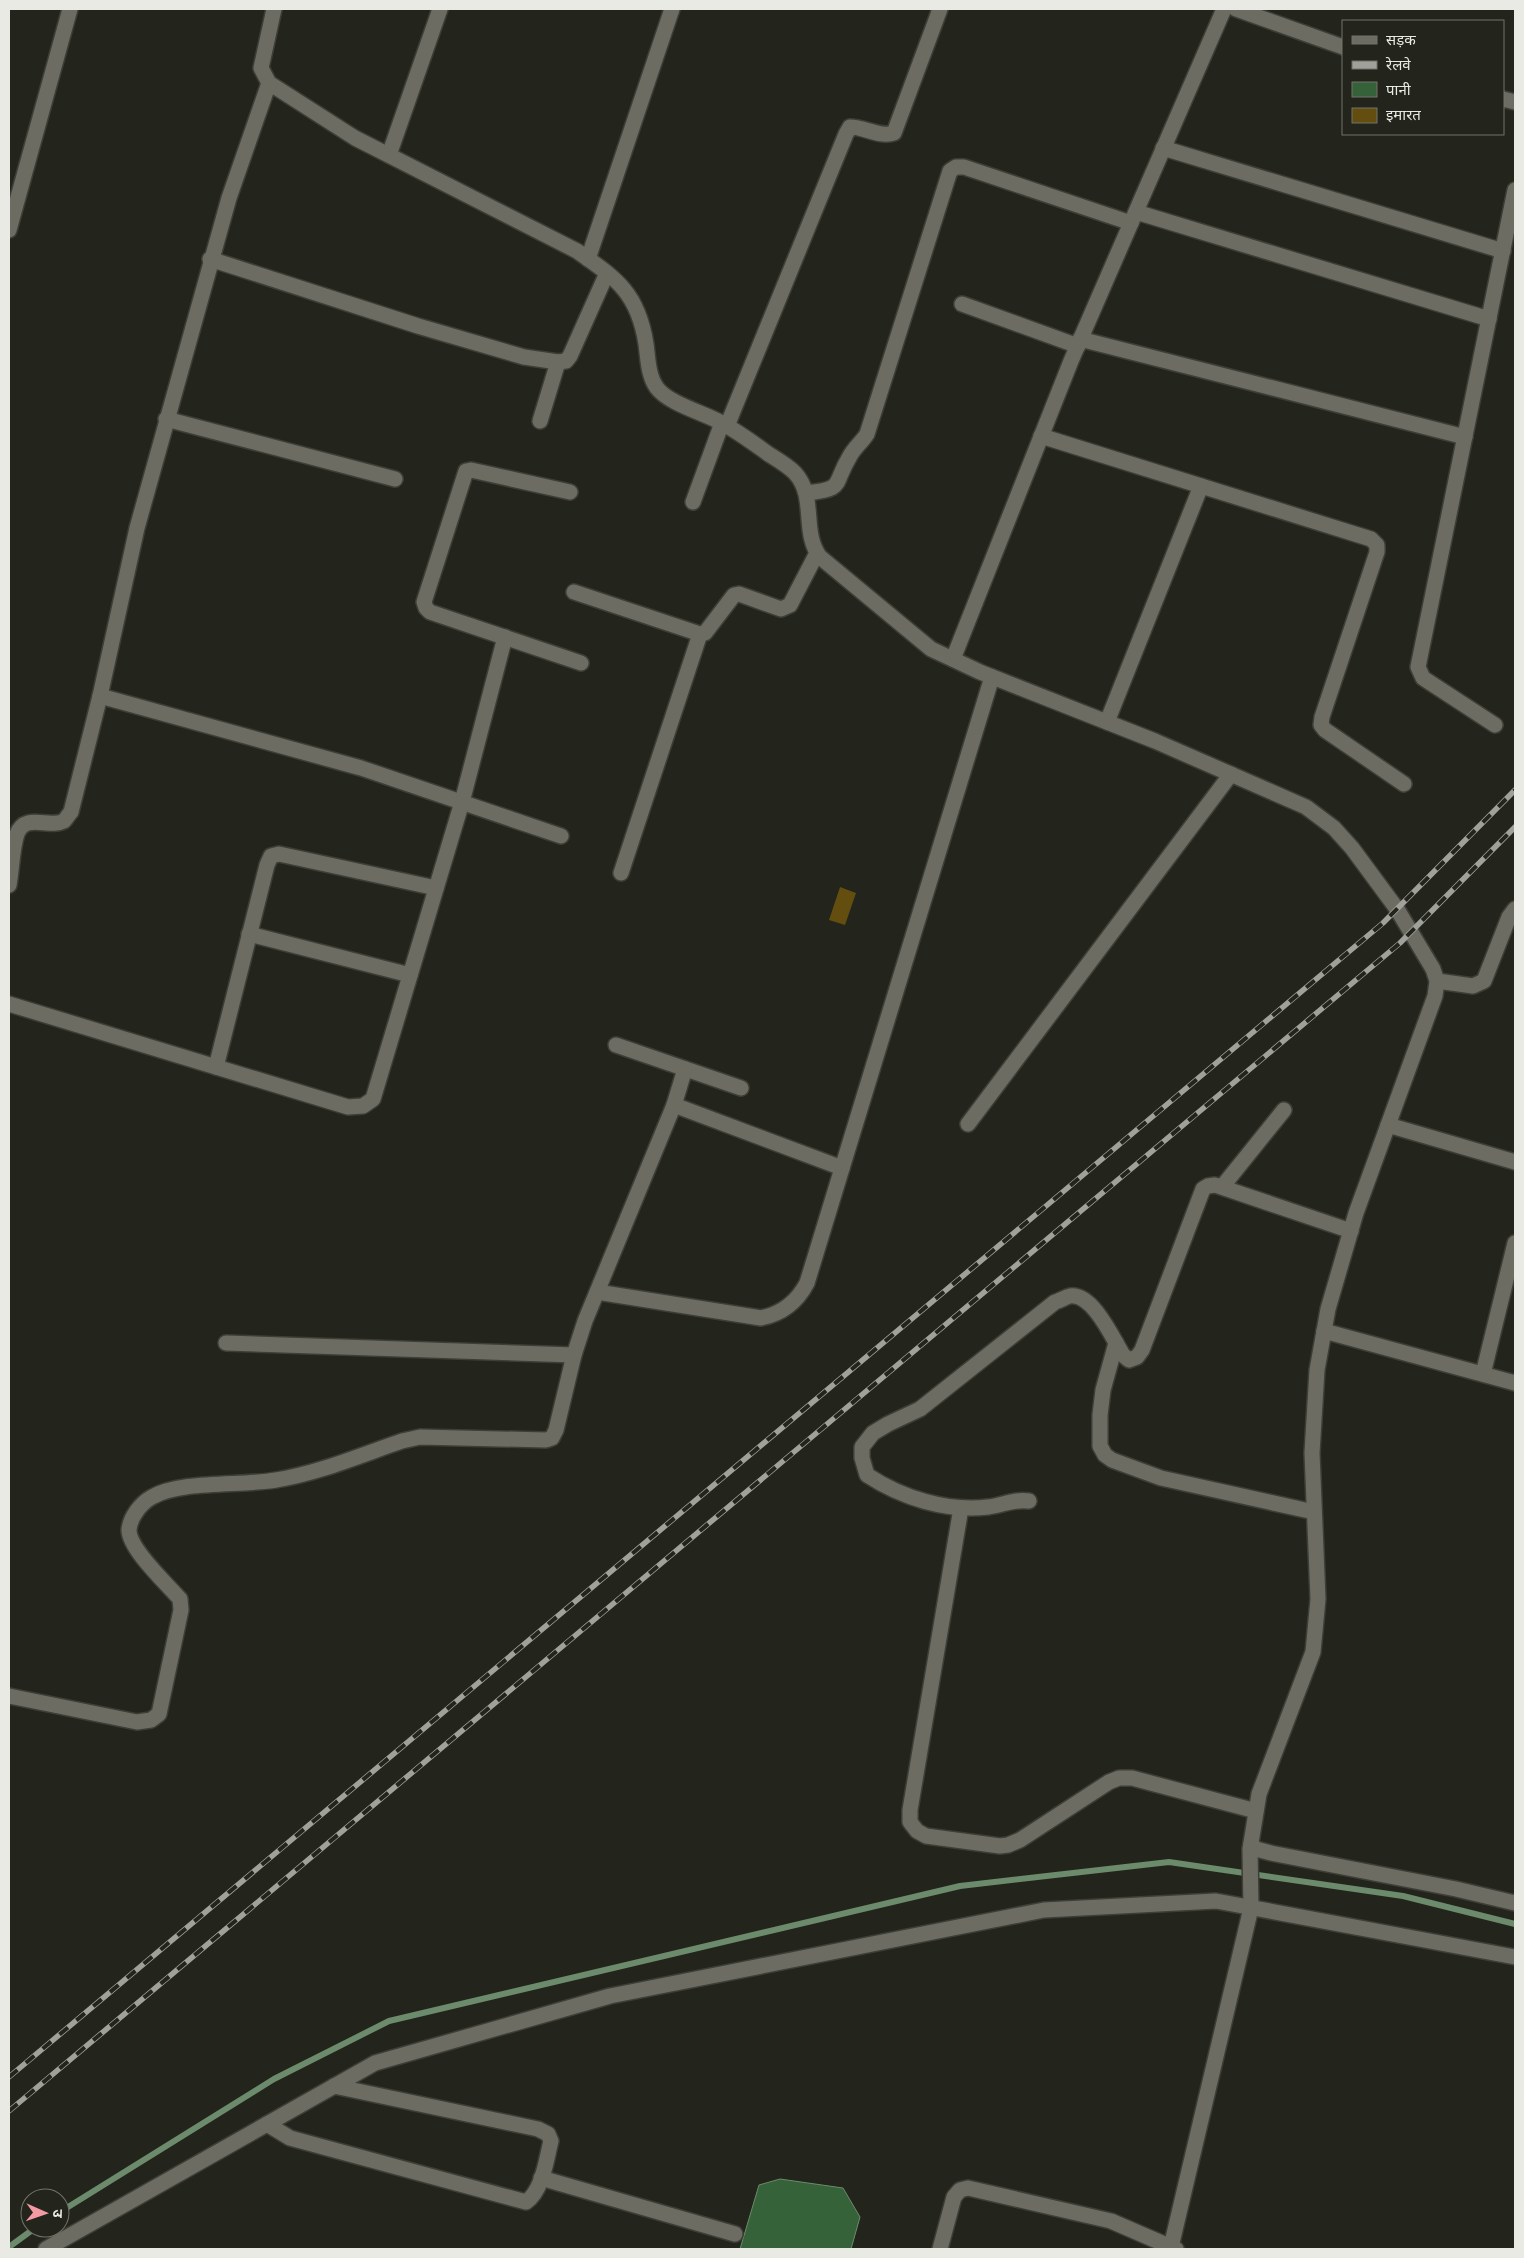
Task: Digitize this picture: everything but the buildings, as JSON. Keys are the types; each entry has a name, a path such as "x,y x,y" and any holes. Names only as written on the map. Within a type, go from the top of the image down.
{"street":[{"path":"9,230 70,9"},
{"path":"274,9 261,68 270,83 354,138 577,251 607,273 622,286 637,307 643,326 650,373 657,388 666,397 724,424 794,471 805,486 810,534 816,553 922,643 953,660 992,677 1107,722 1306,807 1334,828 1352,848 1397,909 1437,980 1435,996 1429,1016 1351,1231 1328,1309 1317,1370 1313,1443 1318,1600 1313,1652 1259,1794 1250,1846 1250,1908 1174,2248 1111,2221 968,2188 960,2190 954,2197 940,2249"},
{"path":"389,155 440,9"},
{"path":"588,259 672,9"},
{"path":"693,502 846,134 850,127 858,127 887,136 894,133 940,9"},
{"path":"953,660 1079,343 1224,9"},
{"path":"1236,9 1342,47"},
{"path":"9,885 18,833 22,826 32,822 54,823 64,821 71,812 100,696 137,528 166,420 210,259 229,198 270,83"},
{"path":"1164,148 1503,252"},
{"path":"806,494 833,488 838,484 850,455 867,434 950,171 956,167 964,167 1133,218 1489,319"},
{"path":"1495,725 1422,678 1418,667 1515,190"},
{"path":"210,259 418,326 524,357 558,362 566,360 570,356 607,273"},
{"path":"962,304 1079,343 1465,437"},
{"path":"540,421 558,362"},
{"path":"166,420 395,479"},
{"path":"1042,436 1371,540 1377,545 1377,552 1322,717 1321,725 1325,730 1404,784"},
{"path":"570,492 471,470 466,471 424,602 430,612 581,663"},
{"path":"1107,722 1201,486"},
{"path":"574,592 700,634 709,630 734,595 739,594 781,609 790,605 816,553"},
{"path":"621,872 700,634"},
{"path":"9,1004 348,1108 363,1106 374,1099 462,802 505,637"},
{"path":"597,1292 761,1318 775,1315 790,1305 802,1292 807,1283 992,677"},
{"path":"100,696 328,758 561,836"},
{"path":"968,1124 1231,774"},
{"path":"216,1067 266,865 271,856 279,854 436,888"},
{"path":"1437,980 1473,986 1484,981 1509,917 1515,909"},
{"path":"250,934 410,975"},
{"path":"616,1044 741,1088"},
{"path":"9,1696 137,1722 151,1720 159,1714 181,1610 180,1600 133,1545 129,1531 132,1518 153,1496 184,1487 274,1480 298,1476 402,1441 420,1437 546,1440 552,1438 556,1430 574,1355 597,1292 674,1105 686,1068"},
{"path":"674,1105 842,1168"},
{"path":"1222,1187 1284,1110"},
{"path":"1388,1125 1515,1162"},
{"path":"1029,1501 1015,1499 989,1507 961,1508 930,1503 879,1483 867,1475 862,1458 862,1447 873,1433 920,1409 1055,1302 1070,1296 1080,1297 1093,1306 1123,1355 1129,1360 1137,1357 1142,1350 1203,1189 1208,1186 1222,1187 1351,1231"},
{"path":"1483,1374 1515,1243"},
{"path":"1324,1332 1515,1383"},
{"path":"226,1343 574,1355"},
{"path":"1116,1343 1103,1390 1100,1415 1100,1446 1105,1455 1112,1460 1160,1478 1314,1512"},
{"path":"961,1508 910,1810 910,1822 917,1831 937,1839 1008,1845 1020,1840 1109,1782 1120,1778 1132,1778 1256,1811"},
{"path":"1250,1846 1271,1853 1456,1889 1515,1903"},
{"path":"46,2249 375,2063 610,1996 1034,1912 1216,1901 1515,1957"},
{"path":"267,2124 290,2138 526,2202 533,2197 541,2178 551,2141 548,2134 538,2129 334,2086"},
{"path":"541,2178 735,2234"}],"water":[{"path":"780,2179 843,2188 860,2217 851,2249 740,2249 759,2185"}],"waterway":[{"path":"70,2206 274,2079 389,2021 960,1886 1169,1862 1403,1896 1515,1924"},
{"path":"9,2247 21,2238"}],"railway":[{"path":"9,2077 1383,923 1515,790"},
{"path":"9,2111 1400,943 1515,827"}]}
